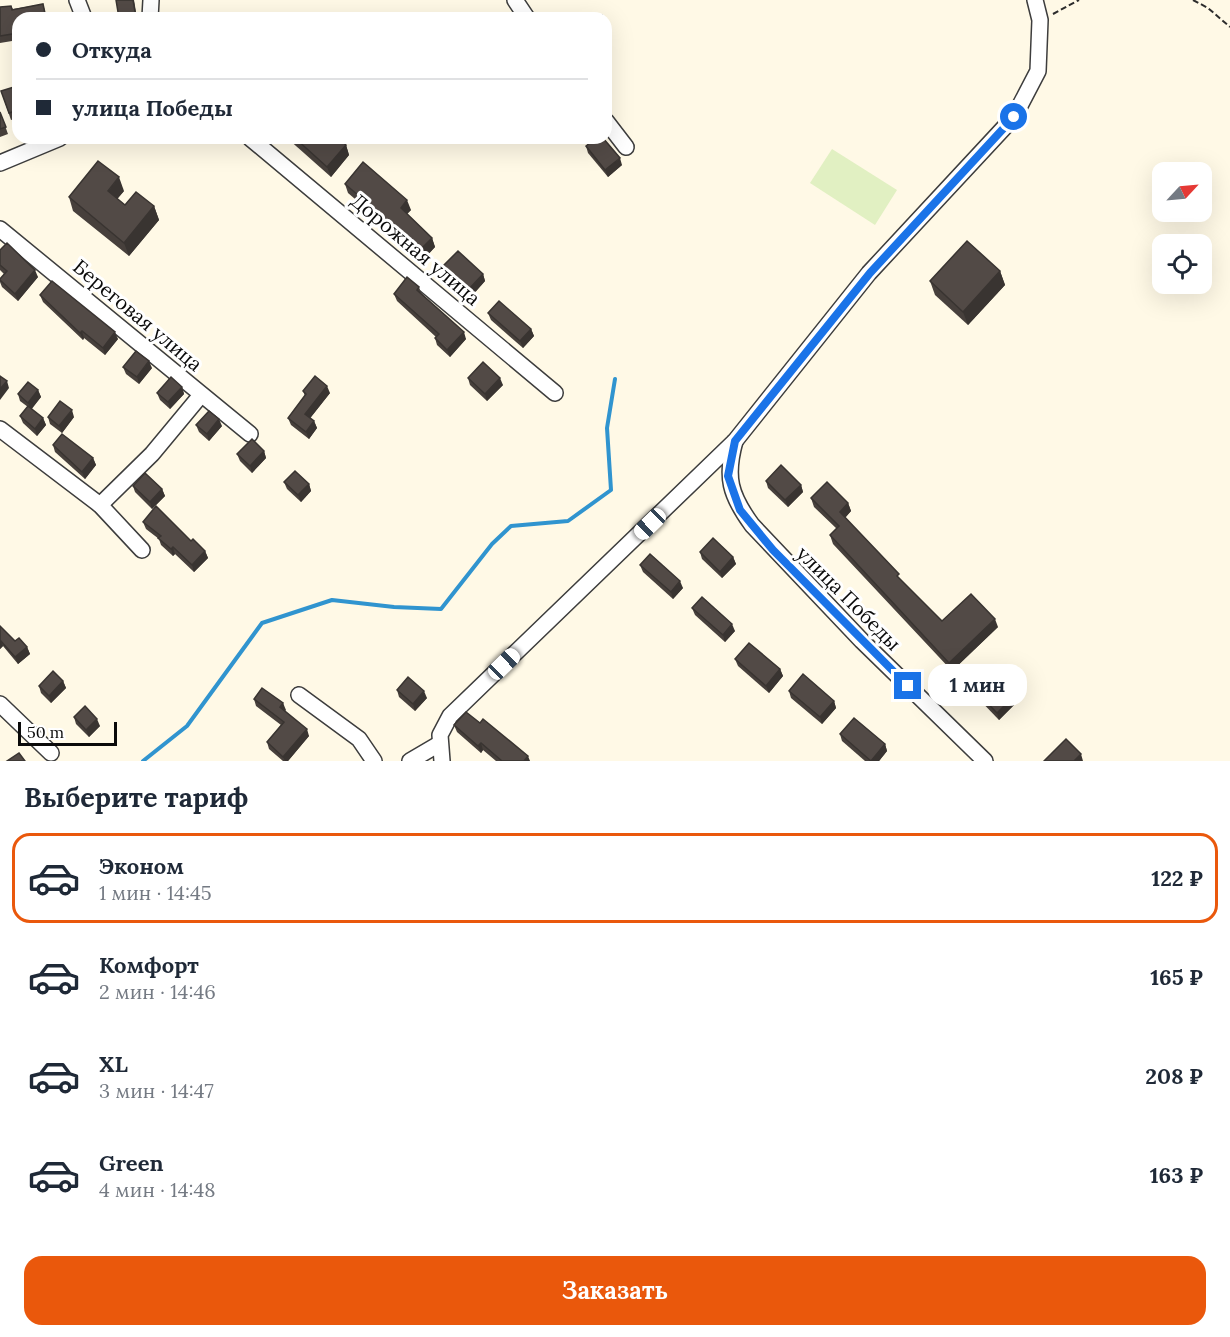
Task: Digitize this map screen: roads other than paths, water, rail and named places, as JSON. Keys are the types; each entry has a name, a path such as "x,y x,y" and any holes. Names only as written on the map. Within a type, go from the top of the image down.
{"street":[{"path":"442,761 440,735 450,716 735,441 870,273 1014,117 1038,71 1040,20 1035,0"},
{"path":"612,129 626,147"},
{"path":"0,163 46,144"},
{"name":"Дорожная улица","path":"257,144 555,393"},
{"name":"Береговая улица","path":"0,229 250,434"},
{"path":"100,505 152,454 201,395"},
{"path":"0,429 100,505 142,550"},
{"name":"улица Победы","path":"735,441 728,476 740,510 862,641 985,761"},
{"path":"299,695 359,739 374,761"},
{"path":"0,704 51,753"},
{"path":"410,761 439,744"}],"waterway":[{"path":"143,761 187,726 262,623 332,600 394,607 441,609 492,544 511,526 568,521 611,490 607,428 615,379"}]}
